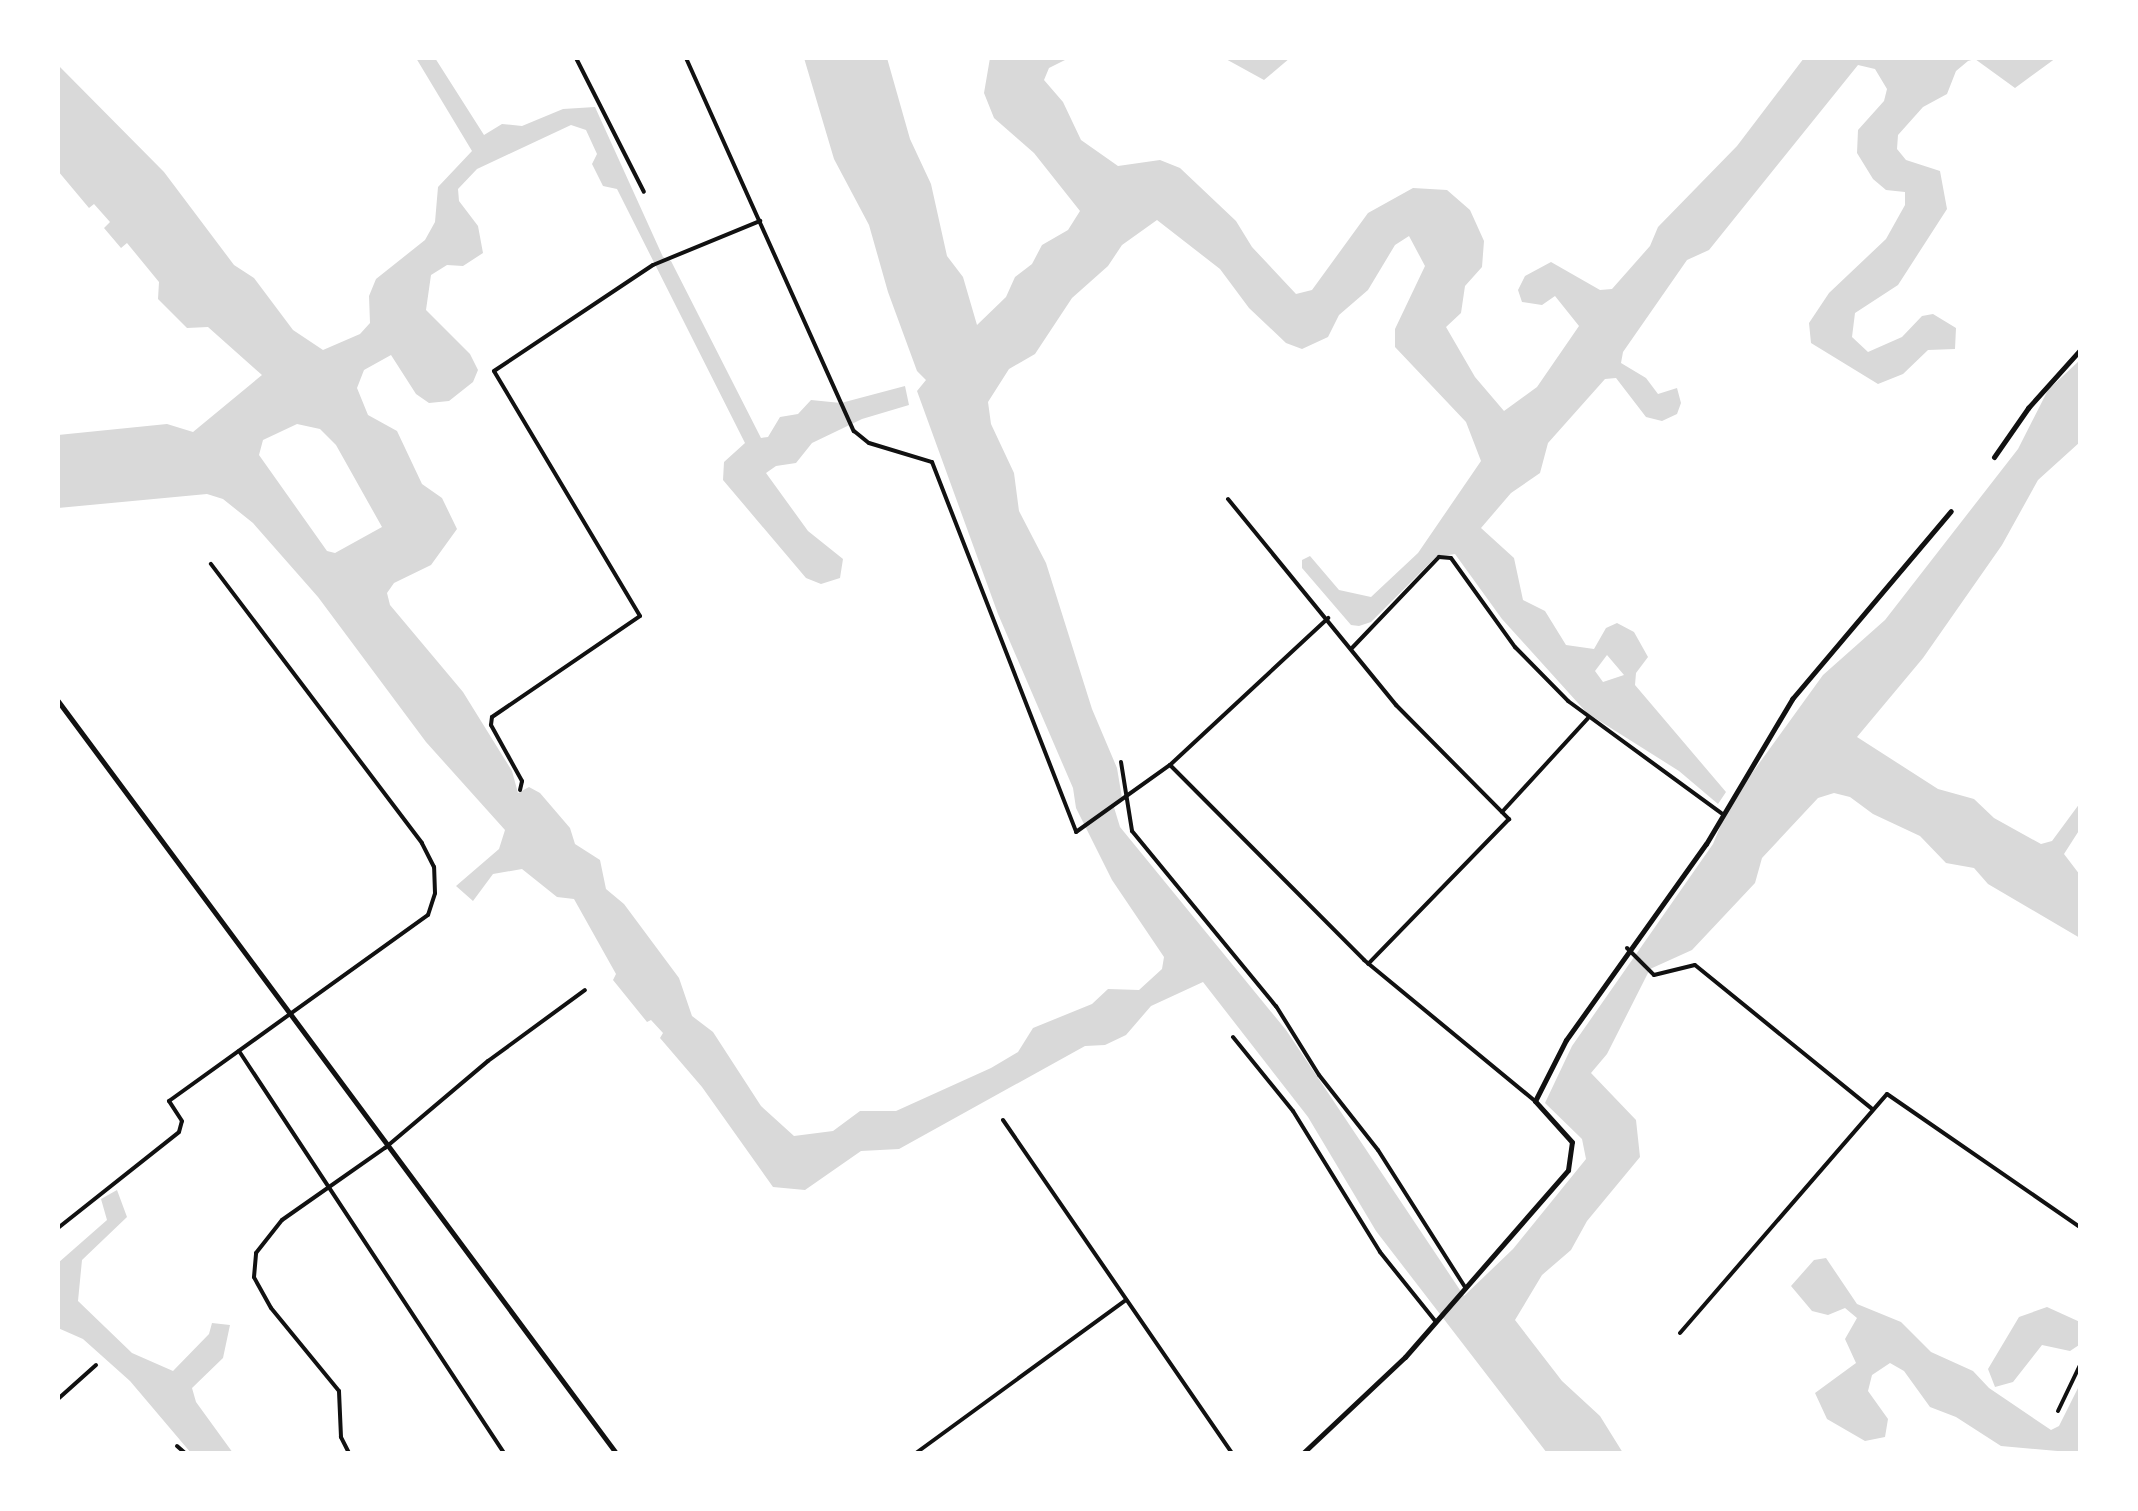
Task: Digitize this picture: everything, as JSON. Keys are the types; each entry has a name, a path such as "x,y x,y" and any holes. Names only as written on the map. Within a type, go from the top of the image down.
{"street":[{"path":"576,58 644,192"},
{"path":"686,58 851,425 869,443 932,462 1076,832 1120,805 1170,765 1328,618"},
{"path":"520,790 522,781 491,725 492,717 640,616 494,371 653,265 760,221"},
{"path":"1994,457 2028,408 2080,350"},
{"path":"1228,499 1430,743 1509,819 1368,964"},
{"path":"1535,1101 1566,1040 1706,844 1721,813 1792,699 1951,511"},
{"path":"1352,648 1375,628 1397,596 1439,557 1448,556 1472,581 1515,647 1588,718 1721,813"},
{"path":"58,1228 179,1132 182,1121 169,1101 428,915 436,876 422,843 211,564"},
{"path":"58,701 385,1148 616,1453"},
{"path":"1502,812 1588,718"},
{"path":"1121,762 1129,798 1126,816 1132,831 1276,1006 1465,1291"},
{"path":"1170,765 1368,964 1535,1101 1572,1142 1573,1162 1465,1291 1303,1453"},
{"path":"1629,950 1652,973 1695,965 1871,1108"},
{"path":"349,1453 341,1437 339,1391 271,1308 253,1273 256,1253 274,1228 330,1184 385,1148 488,1061 585,990"},
{"path":"1233,1037 1293,1111 1380,1252 1437,1321"},
{"path":"238,1051 330,1184 504,1453"},
{"path":"1680,1333 1882,1096 1892,1094 2080,1227"},
{"path":"1003,1120 1232,1453"},
{"path":"916,1453 1126,1300"},
{"path":"58,1399 96,1365"},
{"path":"2058,1411 2080,1365"},
{"path":"177,1446 185,1453"}],"shaded area":[{"path":"416,58 435,58 484,135 502,124 522,126 563,109 595,107 663,257 671,261 761,438 768,437 780,417 798,414 811,400 841,403 905,386 909,405 862,419 812,443 796,463 776,466 766,473 808,531 843,559 840,578 821,584 806,578 723,480 724,462 745,443 617,189 603,186 592,164 597,154 586,130 571,125 477,169 458,189 459,201 478,226 483,253 463,266 447,265 431,275 426,310 470,354 478,370 473,382 449,401 429,403 416,394 391,355 364,370 357,388 368,415 397,431 422,484 442,498 457,529 431,565 394,583 387,593 390,605 463,692 512,771 518,793 529,787 540,793 570,828 575,844 600,860 606,889 624,904 679,978 692,1016 713,1032 761,1106 794,1136 833,1131 860,1111 896,1111 991,1068 1018,1052 1033,1028 1092,1004 1108,989 1139,990 1162,969 1164,957 1112,880 1076,808 1073,788 998,614 917,391 926,380 917,371 888,292 869,225 834,159 804,58 887,58 910,139 931,184 947,256 963,277 977,325 1006,297 1015,277 1032,264 1042,245 1068,230 1080,211 1034,153 994,118 984,93 990,58 1069,58 1049,68 1044,80 1063,102 1081,140 1118,166 1160,160 1180,168 1236,221 1252,247 1296,294 1312,290 1368,213 1413,188 1447,190 1470,210 1484,241 1482,267 1465,286 1461,313 1446,327 1475,377 1504,411 1537,387 1579,326 1555,296 1542,305 1522,302 1518,290 1525,276 1551,262 1600,290 1612,289 1650,246 1658,227 1737,146 1804,58 2056,58 2015,88 1975,59 1968,61 1956,71 1947,94 1923,107 1898,135 1897,149 1906,160 1940,171 1947,209 1898,285 1855,313 1852,337 1868,352 1902,337 1922,316 1933,314 1956,328 1955,349 1928,350 1903,374 1878,384 1811,343 1809,323 1829,293 1886,239 1905,205 1905,192 1886,190 1873,179 1857,153 1858,130 1884,101 1887,89 1875,69 1858,65 1709,250 1687,260 1623,352 1621,363 1646,378 1658,394 1677,388 1681,403 1677,414 1662,421 1646,417 1616,378 1605,379 1548,443 1540,473 1511,493 1481,528 1514,558 1523,600 1545,611 1566,645 1594,649 1606,628 1617,623 1634,632 1648,657 1636,673 1635,685 1726,792 1718,804 1679,771 1587,713 1502,619 1455,554 1436,557 1371,622 1359,626 1351,625 1302,568 1302,560 1310,556 1339,590 1371,597 1418,553 1481,461 1466,422 1395,347 1395,329 1425,266 1409,236 1395,245 1368,290 1339,315 1328,337 1302,349 1286,343 1249,308 1220,269 1157,220 1122,245 1108,266 1072,298 1035,354 1009,369 988,402 991,424 1014,473 1019,511 1046,563 1092,709 1117,768 1122,798 1113,804 1120,827 1286,1030 1464,1296 1513,1249 1586,1159 1582,1139 1545,1103 1572,1046 1713,844 1729,805 1823,675 1885,620 2018,449 2048,390 2080,360 2080,442 2038,480 2002,545 1923,658 1857,737 1938,789 1974,799 1994,818 2041,844 2052,841 2080,803 2080,829 2064,854 2080,875 2080,938 1988,884 1974,868 1946,863 1920,836 1873,814 1850,797 1834,793 1818,798 1762,858 1755,883 1692,950 1650,969 1607,1054 1591,1073 1636,1120 1640,1157 1587,1221 1571,1250 1542,1275 1515,1320 1562,1381 1600,1416 1623,1453 1547,1453 1376,1231 1308,1117 1203,982 1151,1006 1126,1035 1105,1045 1085,1046 899,1149 861,1151 805,1190 773,1187 702,1087 660,1038 663,1033 651,1020 647,1022 613,980 616,974 574,899 557,897 522,869 493,874 473,901 456,886 499,849 505,830 426,742 318,597 253,523 223,499 207,494 58,508 58,435 167,424 193,432 262,375 208,327 187,328 158,299 159,282 127,243 121,248 104,228 110,222 94,204 89,208 58,171 58,65 164,172 234,265 254,278 293,330 323,350 360,334 370,323 369,296 376,279 425,240 435,222 438,187 472,151","holes":["297,424 320,429 336,445 382,527 335,553 327,551 259,455 263,440","1607,655 1624,675 1603,682 1595,671"]},
{"path":"1224,58 1290,58 1264,80"},
{"path":"117,1190 127,1217 82,1260 78,1301 132,1353 173,1371 209,1334 212,1323 230,1325 223,1358 192,1388 196,1402 233,1453 191,1453 130,1381 83,1339 58,1328 58,1263 107,1220 101,1199"},
{"path":"1826,1258 1857,1304 1901,1322 1931,1352 1973,1371 1989,1388 2051,1430 2059,1426 2080,1384 2080,1453 2001,1446 1956,1417 1930,1407 1904,1371 1890,1363 1872,1375 1868,1391 1888,1419 1885,1437 1865,1441 1827,1419 1815,1393 1856,1363 1845,1339 1857,1318 1845,1308 1828,1315 1812,1311 1791,1286 1814,1260"},
{"path":"2047,1307 2080,1322 2079,1345 2070,1351 2042,1345 2013,1382 1995,1387 1988,1369 2019,1317"}]}
